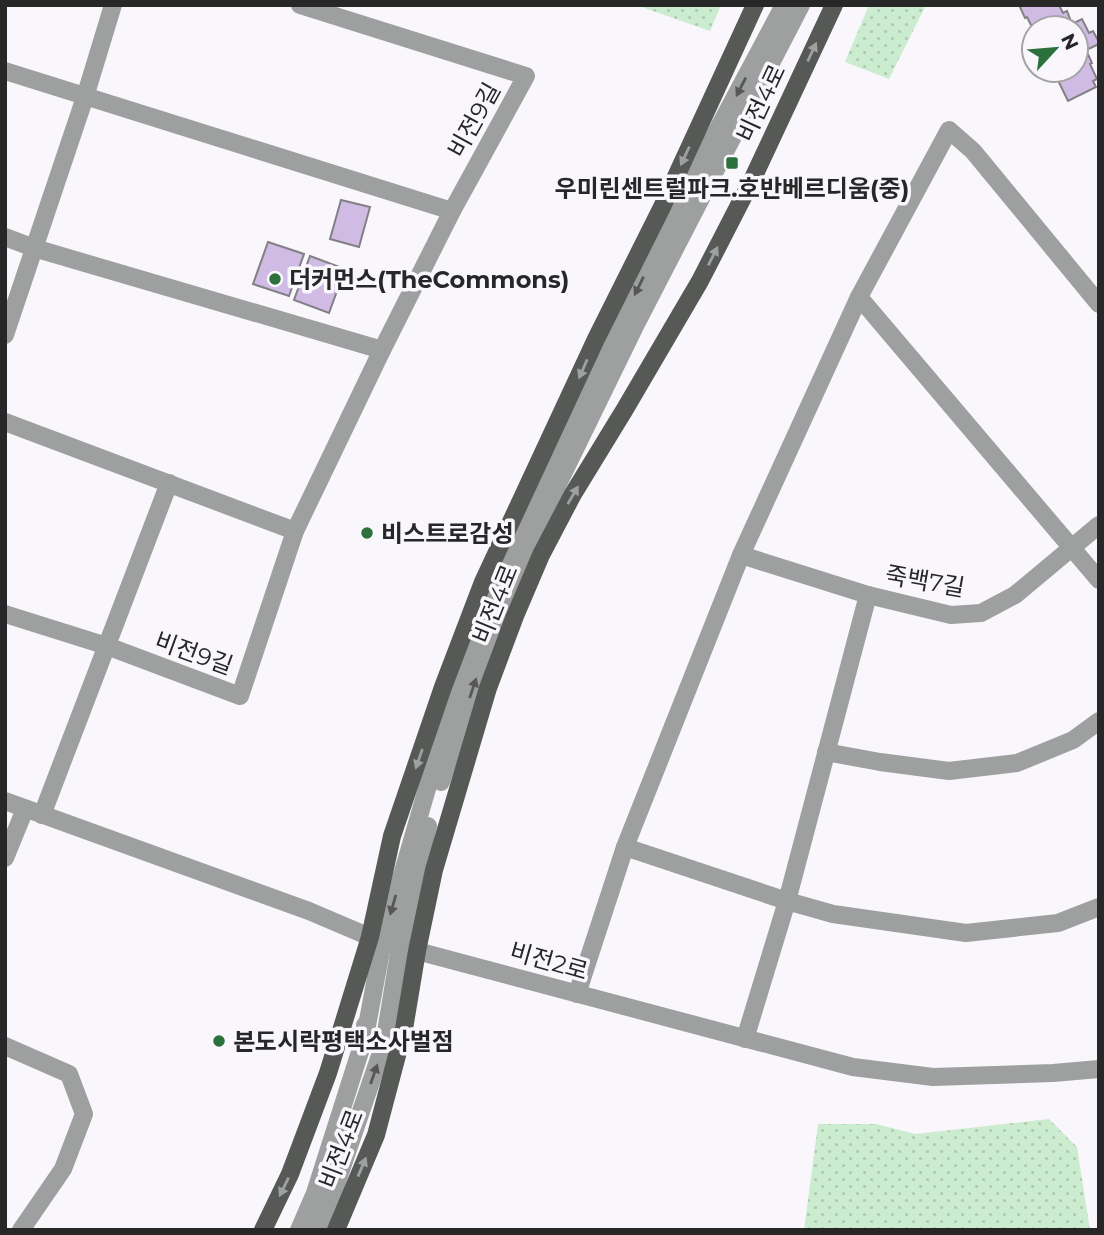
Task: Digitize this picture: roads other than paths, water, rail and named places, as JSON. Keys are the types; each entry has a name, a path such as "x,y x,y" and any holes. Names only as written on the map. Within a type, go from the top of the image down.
{"main road":[{"name":"비전4로","path":"336,1230 376,1135 404,1029 392,944 393,836 443,687 483,582 755,5"},
{"name":"비전4로","path":"263,1230 290,1174 323,1086 392,944 434,870 488,688 541,555 573,494 700,281 754,176 834,5"}],"street":[{"path":"5,335 113,5"},
{"name":"비전9길","path":"5,614 107,646 240,696 295,531 452,211 526,76 300,5"},
{"path":"317,1230 330,1202 384,1044 392,944 466,654 566,436 679,202 784,5"},
{"path":"299,1230 315,1193 365,1036 431,812 481,661 545,520 557,486 636,324 801,5"},
{"path":"5,71 452,211"},
{"path":"577,994 624,851 741,555 859,297 949,130 973,151 1099,304"},
{"path":"634,263 679,202"},
{"path":"5,237 34,248 382,350"},
{"path":"859,297 1099,580"},
{"path":"5,422 295,531"},
{"path":"5,858 34,812 107,646 169,483"},
{"path":"541,555 545,520"},
{"name":"죽백7길","path":"787,901 868,595 951,615 981,613 1015,595 1099,525"},
{"path":"741,555 868,595"},
{"path":"826,752 949,771 1017,763 1073,740 1099,721"},
{"name":"비전2로","path":"5,801 309,911 392,944 853,1067 933,1077 1099,1069"},
{"path":"624,851 833,914 966,933 1058,923 1099,907"},
{"path":"745,1039 787,901"},
{"path":"5,1046 69,1074 84,1114 63,1169 21,1230"}],"place":[{"name":"우미린센트럴파크.호반베르디움(중)","path":"732,163"},
{"name":"더커먼스(TheCommons)","path":"275,279"},
{"name":"비스트로감성","path":"367,533"},
{"name":"본도시락평택소사벌점","path":"219,1041"}]}
